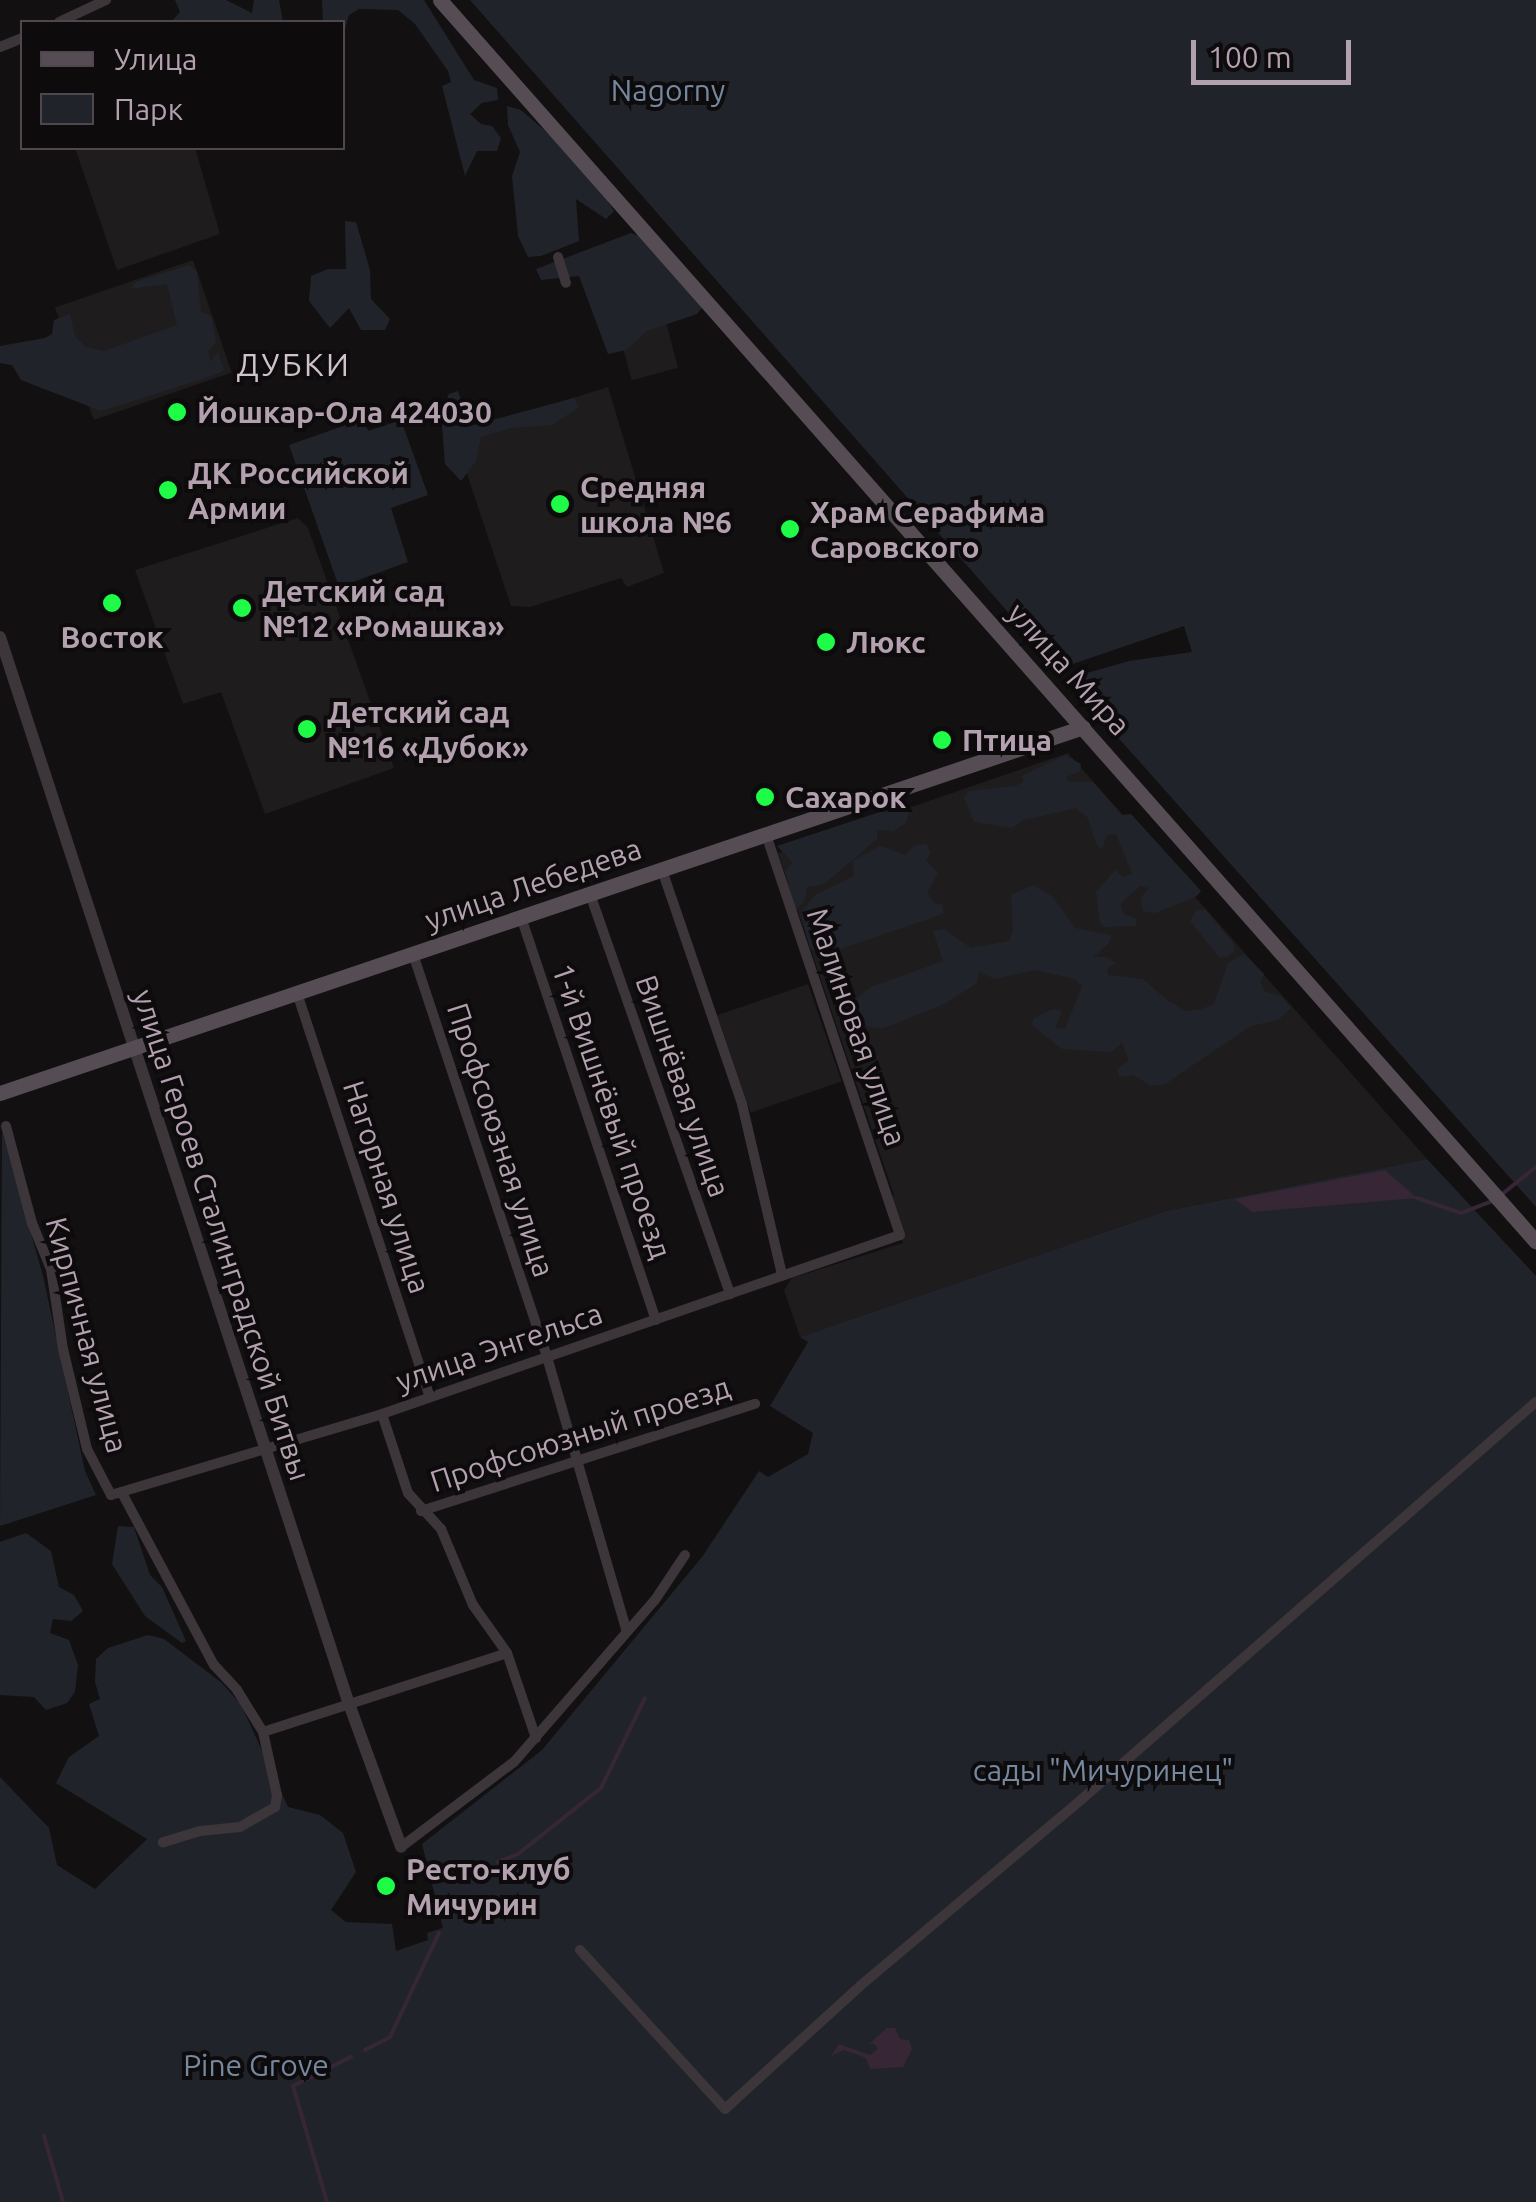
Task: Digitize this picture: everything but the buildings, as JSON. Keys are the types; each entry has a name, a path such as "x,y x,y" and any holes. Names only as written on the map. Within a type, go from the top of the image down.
{"main road":[{"name":"улица Мира","path":"440,0 1536,1242"},
{"name":"улица Лебедева","path":"0,1093 1083,726"}],"street":[{"path":"64,20 106,0"},
{"path":"558,256 566,284"},
{"name":"улица Героев Сталинградской Битвы","path":"0,637 348,1701 401,1848"},
{"name":"Малиновая улица","path":"766,834 900,1235"},
{"path":"662,870 742,1104 782,1275"},
{"name":"Вишнёвая улица","path":"590,894 730,1294"},
{"name":"1-й Вишнёвый проезд","path":"521,917 656,1320"},
{"name":"Профсоюзная улица","path":"413,954 547,1357 626,1629"},
{"name":"Нагорная улица","path":"297,993 430,1397"},
{"name":"Кирпичная улица","path":"6,1126 32,1223 51,1269 63,1349 88,1449 214,1665 237,1690 263,1732"},
{"name":"улица Энгельса","path":"117,1494 382,1414 900,1235"},
{"path":"580,1950 726,2109 860,1986 1082,1799 1536,1402"},
{"name":"Профсоюзный проезд","path":"421,1511 755,1404"},
{"path":"382,1414 408,1492 441,1530 473,1605 507,1653 536,1738"},
{"path":"401,1848 514,1762 655,1600 685,1555"},
{"path":"163,1842 200,1831 240,1827 275,1807 271,1757 263,1732 348,1701 507,1653"}],"shaded area":[{"path":"76,150 196,150 220,234 117,270"},
{"path":"193,260 232,373 94,420 55,308"},
{"path":"661,304 678,368 632,380 615,316"},
{"name":"Средняя школа №6","path":"608,387 664,573 627,587 621,578 530,607 511,606 454,435"},
{"path":"298,518 308,528 394,768 265,814 221,692 183,704 135,570"},
{"path":"1068,753 1427,1159 1166,1211 800,1337 784,1290 792,1278 903,1243 888,1198 894,1195 778,853"},
{"path":"808,984 842,1081 751,1113 717,1015"},
{"path":"1385,1170 1417,1198 1252,1212 1235,1199"},
{"path":"887,2028 895,2028 900,2039 909,2040 912,2049 903,2067 870,2069 866,2058 844,2050 831,2056 839,2044 870,2055 878,2049 874,2043 868,2045"}],"green space":[{"path":"175,0 226,0 252,13 254,0 279,0 283,20 173,20 180,12"},
{"path":"322,0 424,0 474,80 497,88 498,100 482,103 470,114 481,124 492,126 501,138 497,151 477,151 465,176 442,86 451,82 448,71 415,24 398,10 359,9 349,15 345,29 345,20 323,20"},
{"name":"Nagorny","path":"470,0 1536,0 1536,1207 1066,679 1129,661 1192,652 1184,626 1058,669"},
{"path":"507,106 521,110 550,135 598,186 614,211 606,219 576,199 579,241 541,256 528,257 518,236 512,176 520,152 508,125"},
{"path":"345,221 356,222 370,270 371,299 390,319 385,330 361,330 349,308 330,328 309,301 311,276 328,269 346,269"},
{"path":"631,233 652,241 704,305 697,314 647,331 626,350 608,354 579,276 541,280 536,269"},
{"path":"189,265 197,272 201,312 211,316 216,342 208,351 211,362 218,352 224,370 215,375 101,411 21,380 12,365 0,363 0,346 45,338 52,334 54,320 70,314 75,336 86,347 104,351 177,325 167,284 130,289 136,282"},
{"path":"458,391 470,426 574,398 579,407 552,425 511,428 481,437 476,461 461,481 445,464 441,412 449,394"},
{"path":"363,419 368,431 401,420 428,495 391,508 408,562 339,587 289,445"},
{"path":"1065,755 1081,764 1080,771 1066,777 1069,782 1093,782 1122,815 1131,814 1201,891 1197,896 1155,913 1143,911 1141,898 1149,888 1140,886 1120,904 1124,914 1137,919 1135,926 1105,927 1100,923 1096,892 1115,870 1123,877 1132,874 1116,834 1107,835 1102,849 1097,846 1088,818 1076,808 1024,820 1012,828 974,822 964,798 969,791 1015,786 1024,782 1022,776"},
{"path":"901,805 909,813 906,823 893,831 877,830 877,839 824,884 807,887 805,900 795,911 785,871 793,863 777,846"},
{"path":"926,844 931,853 926,860 938,873 927,893 934,903 943,905 943,914 831,952 818,953 810,948 801,913 815,895 854,876 853,861 880,846 905,855 914,846"},
{"path":"1034,885 1053,897 1075,928 1111,935 1109,943 1093,957 1107,957 1115,963 1107,970 1108,975 1143,979 1186,1011 1199,1010 1214,1004 1228,963 1244,954 1264,974 1260,982 1265,992 1281,996 1291,1008 1278,1020 1251,1026 1165,1084 1152,1086 1133,1075 1119,1077 1117,1069 1129,1061 1122,1042 1112,1052 1062,1049 1032,1025 1034,1018 1053,1009 1062,1011 1055,1028 1065,1029 1082,986 1075,979 1035,970 995,979 979,971 977,983 944,1004 884,1028 868,1027 856,1015 852,1002 871,987 943,961 933,931 944,929 971,948 1009,941 1013,931 1011,895"},
{"path":"1205,909 1233,943 1235,950 1227,957 1219,957 1190,921 1197,910"},
{"path":"2,1132 43,1276 85,1471 96,1495 0,1526"},
{"name":"сады \"Мичуринец\"","path":"1427,1159 1536,1276 1536,2202 0,2202 0,1777 49,1828 57,1865 95,1889 147,1839 56,1783 69,1757 99,1736 89,1704 100,1699 95,1682 96,1659 108,1648 148,1635 164,1639 222,1683 241,1705 288,1807 320,1815 343,1833 356,1872 331,1910 346,1922 392,1924 396,1951 428,1940 427,1933 443,1928 422,1844 542,1750 702,1557 759,1471 768,1477 808,1454 813,1433 770,1406 808,1342 800,1337 1166,1211"},
{"path":"118,1526 134,1527 150,1575 162,1587 186,1641 182,1643 145,1616 112,1564"},
{"path":"26,1533 51,1551 59,1587 74,1595 83,1611 71,1621 53,1619 50,1633 69,1640 78,1665 75,1692 67,1703 46,1710 34,1697 0,1695 0,1542"}],"waterway":[{"path":"1501,1195 1536,1167"},
{"path":"1417,1198 1461,1213 1493,1201"},
{"path":"498,1862 518,1854 601,1788 645,1698"},
{"path":"365,2050 390,2037 439,1933"},
{"path":"327,2202 293,2086 351,2057"},
{"path":"44,2136 63,2202"}],"place":[{"name":"Йошкар-Ола 424030","path":"177,412"},
{"name":"ДК Российской Армии","path":"168,490"},
{"name":"Средняя школа №6","path":"560,504"},
{"name":"Храм Серафима Саровского","path":"790,529"},
{"name":"Восток","path":"112,603"},
{"name":"Детский сад №12 «Ромашка»","path":"242,608"},
{"name":"Люкс","path":"826,642"},
{"name":"Детский сад №16 «Дубок»","path":"307,729"},
{"name":"Птица","path":"942,740"},
{"name":"Сахарок","path":"765,797"},
{"name":"Ресто-клуб Мичурин","path":"386,1886"}],"district":[{"name":"ДУБКИ","path":"294,364"}],"park label":[{"name":"Pine Grove","path":"256,2065"}]}
